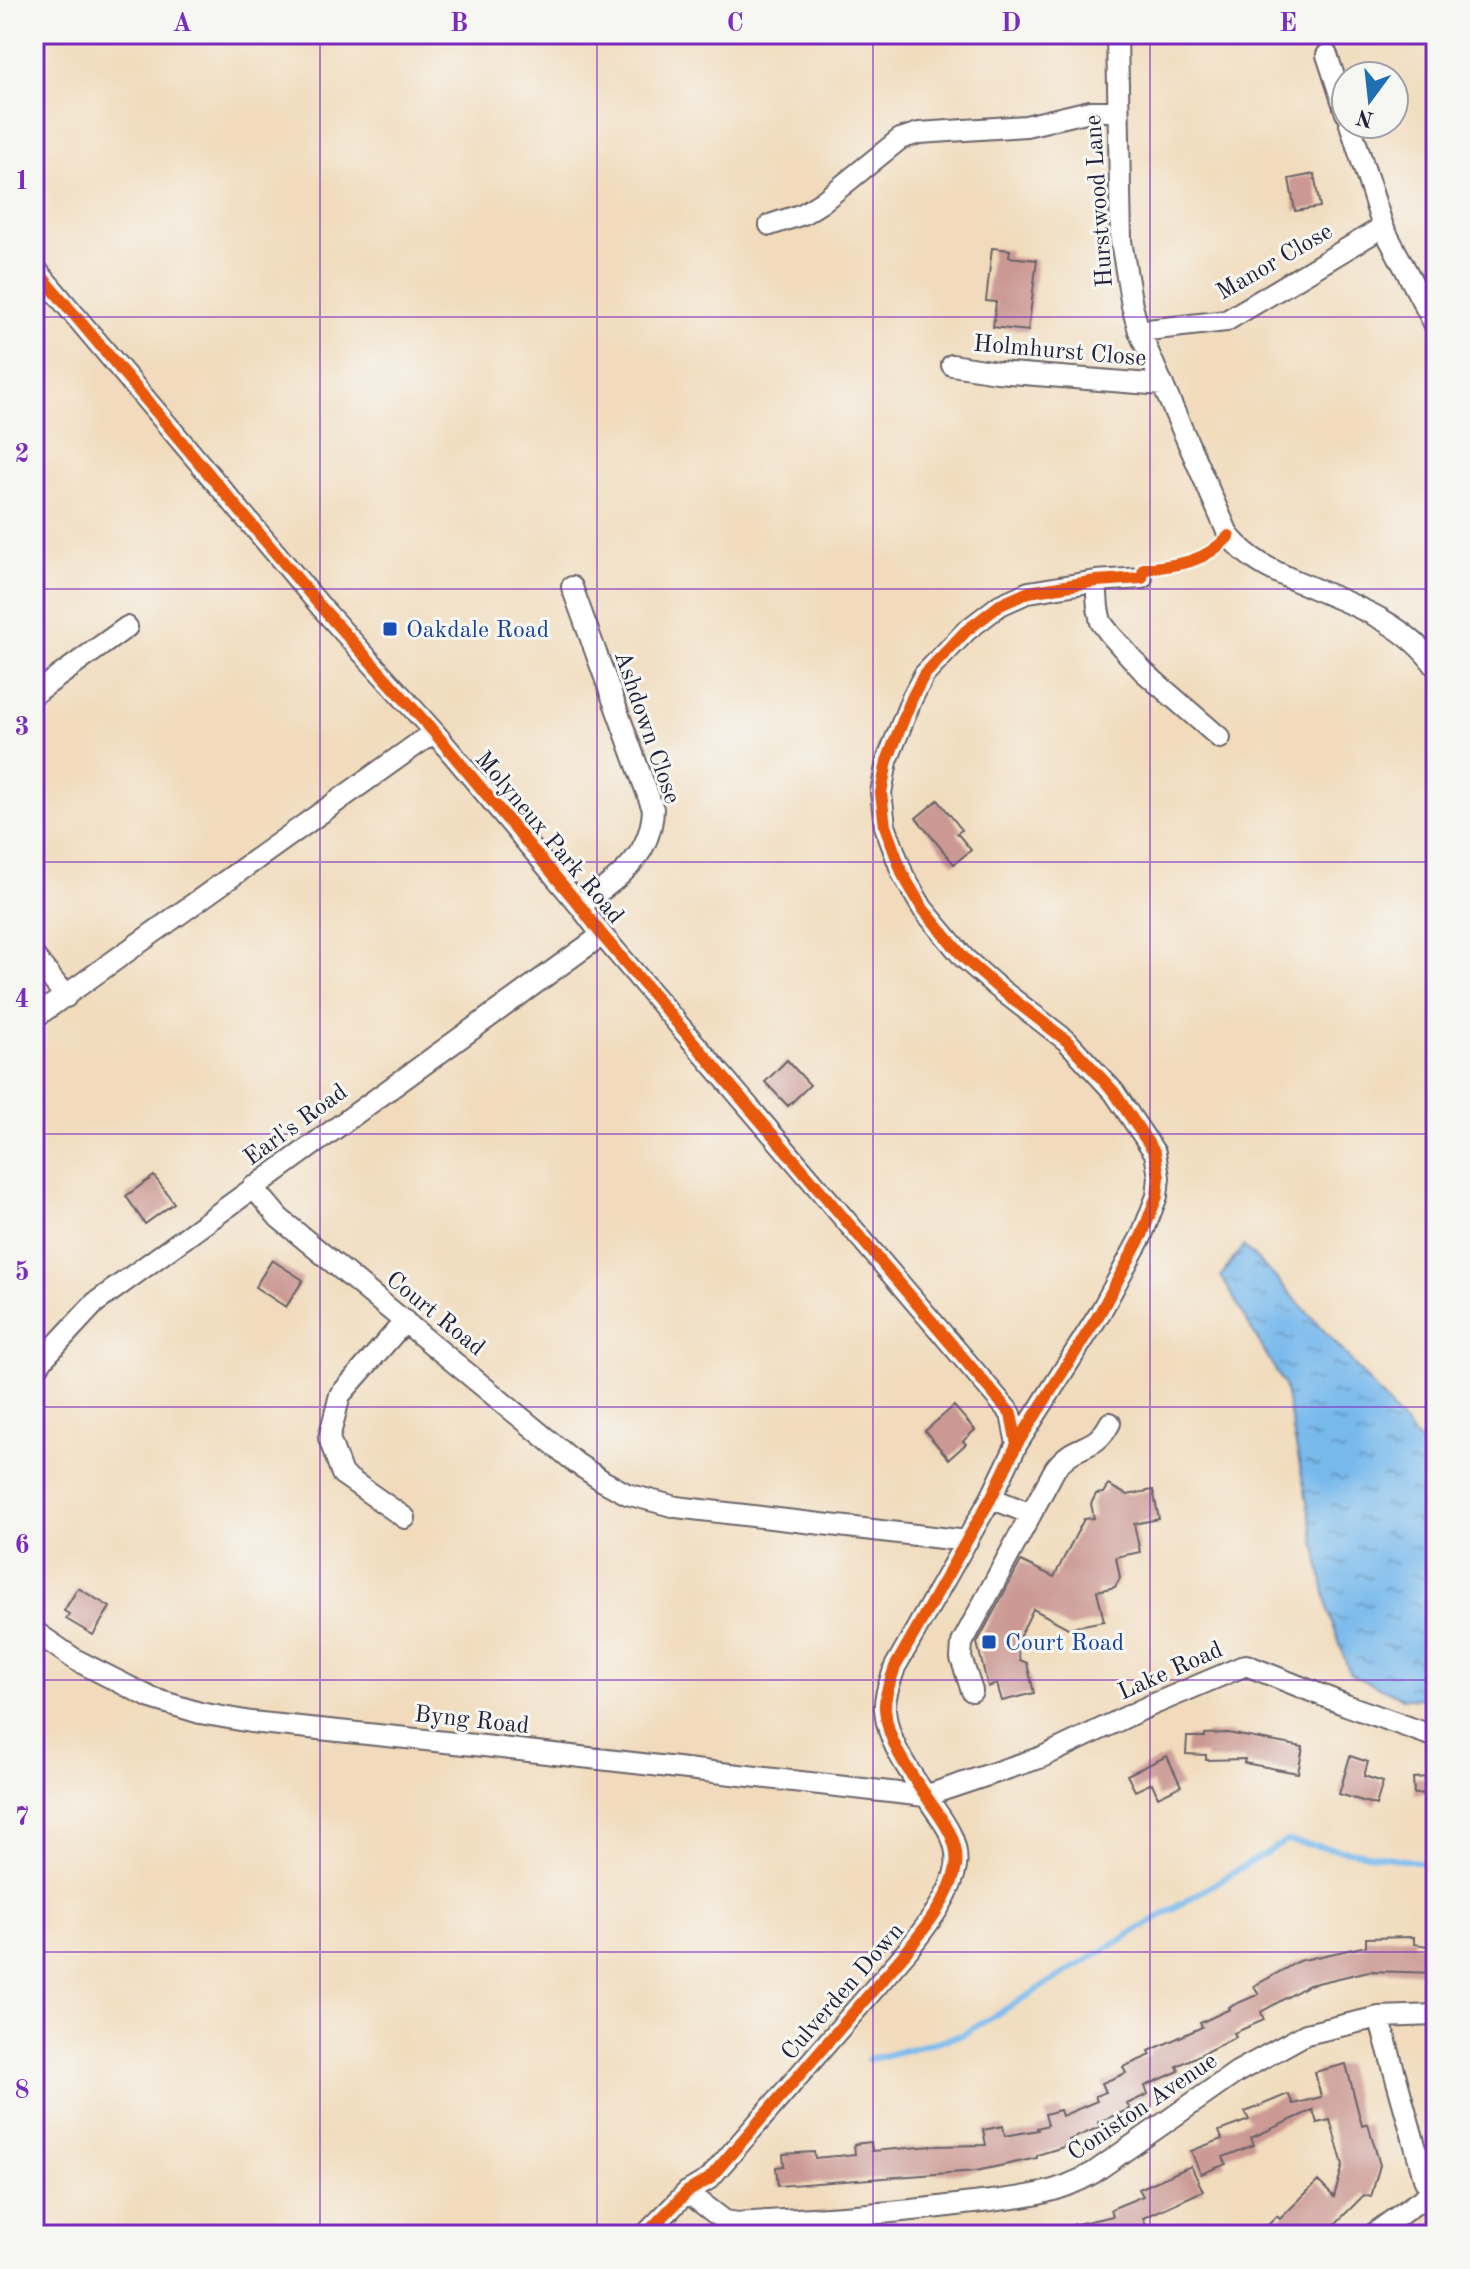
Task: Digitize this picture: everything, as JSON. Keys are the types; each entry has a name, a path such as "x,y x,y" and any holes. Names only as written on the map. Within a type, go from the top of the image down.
{"street":[{"name":"Hurstwood Lane","path":"1117,34 1121,241 1132,306 1139,331 1229,536 1242,551 1270,570 1363,609 1396,627 1423,649 1436,667"},
{"path":"1327,55 1330,64"},
{"path":"770,225 803,214 822,202 900,139 919,133 1026,126 1090,111 1117,111"},
{"path":"1355,140 1383,227 1436,327"},
{"name":"Manor Close","path":"1139,331 1226,321 1383,227"},
{"name":"Molyneux Park Road","path":"34,267 322,608 434,732 602,935 1011,1414 1017,1444"},
{"name":"Holmhurst Close","path":"952,365 997,372 1163,385"},
{"path":"967,1541 1017,1444 1100,1313 1142,1235 1157,1196 1159,1177 1155,1153 1114,1092 1067,1041 964,958 923,909 903,875 885,826 881,793 887,761 924,675 966,631 1000,605 1029,592 1096,581 1142,578"},
{"path":"1096,581 1101,622 1110,634 1144,672 1220,738"},
{"name":"Ashdown Close","path":"572,587 653,809 649,833 629,869 580,906"},
{"path":"34,694 127,627"},
{"path":"34,1018 434,732"},
{"name":"Earl's Road","path":"34,1372 95,1303 602,935"},
{"path":"34,956 66,997"},
{"name":"Court Road","path":"253,1187 279,1218 576,1463 627,1494 676,1507 967,1541"},
{"path":"405,1321 340,1395 329,1438 342,1474 405,1518"},
{"path":"972,1691 961,1658 962,1643 1055,1469 1064,1456 1095,1443 1110,1423"},
{"path":"991,1498 1031,1514"},
{"name":"Culverden Down","path":"645,2235 687,2192 709,2179 907,1951 932,1918 951,1883 957,1858 954,1843 948,1828 891,1740 885,1706 895,1667 967,1541"},
{"name":"Byng Road","path":"34,1631 76,1660 151,1698 200,1713 251,1722 925,1796"},
{"name":"Lake Road","path":"925,1796 1042,1757 1147,1707 1246,1665 1436,1737"},
{"name":"Coniston Avenue","path":"687,2192 725,2221 738,2223 914,2211 1044,2194 1075,2184 1237,2072 1306,2034 1379,2017 1436,2015"},
{"path":"1372,2235 1434,2191 1425,2181 1379,2017"}],"water":[{"path":"1243,1246 1347,1356 1436,1461 1436,1699 1403,1698 1350,1674 1329,1613 1284,1385 1221,1276"}],"building":[{"path":"1314,174 1320,207 1295,211 1289,179"},
{"path":"992,248 1010,250 1009,257 1037,260 1028,331 993,327 996,302 986,301"},
{"path":"938,800 962,830 957,833 971,850 954,864 916,818"},
{"path":"787,1060 810,1085 788,1106 765,1082"},
{"path":"154,1176 174,1203 145,1224 126,1196"},
{"path":"272,1260 303,1280 286,1307 255,1287"},
{"path":"954,1406 975,1430 963,1441 966,1444 949,1459 925,1431"},
{"path":"1108,1485 1127,1495 1153,1490 1159,1519 1134,1524 1140,1552 1116,1557 1120,1578 1115,1587 1097,1591 1104,1621 1068,1628 1033,1609 1016,1644 1020,1660 1027,1663 1034,1693 1002,1701 997,1684 988,1687 977,1643 1021,1561 1054,1577 1084,1519 1094,1518 1091,1504 1096,1494 1103,1493"},
{"path":"78,1588 110,1607 93,1635 66,1619 69,1614 64,1611"},
{"path":"1228,1733 1303,1747 1298,1773 1244,1763 1245,1759 1206,1760 1206,1755 1186,1754 1187,1737"},
{"path":"1167,1756 1181,1786 1158,1797 1152,1783 1135,1791 1127,1775"},
{"path":"1350,1756 1368,1762 1364,1776 1383,1782 1376,1805 1339,1794"},
{"path":"1429,1777 1430,1793 1414,1794 1413,1778"},
{"path":"1414,1937 1414,1944 1436,1947 1436,1973 1369,1971 1309,1985 1261,2012 1264,2020 1234,2033 1236,2037 1177,2066 1179,2071 1145,2086 1148,2094 1127,2104 1130,2109 1098,2122 1100,2127 1069,2140 1070,2145 1037,2155 1037,2158 976,2171 778,2186 776,2167 784,2166 783,2154 814,2152 815,2158 855,2154 854,2144 871,2142 872,2151 986,2145 983,2130 1003,2126 1005,2136 1038,2130 1048,2125 1045,2114 1060,2110 1062,2116 1097,2101 1095,2096 1106,2092 1102,2083 1126,2073 1123,2067 1151,2055 1149,2051 1202,2027 1200,2023 1229,2007 1259,1994 1254,1986 1299,1961 1366,1946 1366,1938"},
{"path":"1346,2064 1362,2126 1368,2124 1380,2165 1371,2197 1364,2195 1330,2229 1327,2226 1317,2235 1264,2235 1269,2230 1266,2227 1277,2216 1280,2219 1318,2181 1334,2197 1343,2165 1330,2120 1317,2123 1313,2110 1251,2138 1254,2145 1223,2157 1226,2164 1201,2174 1191,2151 1222,2139 1219,2131 1249,2120 1245,2112 1288,2094 1293,2104 1321,2097 1315,2072"},
{"path":"1191,2166 1203,2191 1143,2218 1146,2225 1121,2235 1058,2235 1058,2228 1113,2216 1111,2209 1143,2196 1139,2189"}],"waterway":[{"path":"868,2060 962,2035 1286,1841 1436,1865"}],"cycle path":[{"path":"34,267 322,608 434,732 602,935 1011,1414 1017,1444"},
{"path":"645,2235 687,2192 709,2179 907,1951 949,1889 956,1867 955,1847 948,1829 894,1744 885,1709 888,1688 895,1667 991,1498 1017,1444 1100,1313 1142,1235 1157,1196 1159,1177 1155,1153 1114,1092 1067,1041 964,958 923,909 903,875 885,826 881,793 887,761 924,675 966,631 1000,605 1029,592 1096,581 1142,578 1144,569 1180,564 1200,557 1229,536"}],"place":[{"name":"Oakdale Road","path":"390,629"},
{"name":"Court Road","path":"989,1642"}]}
